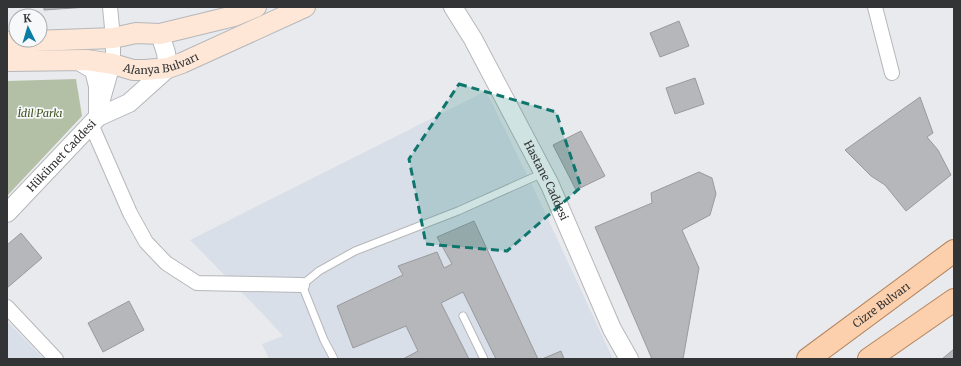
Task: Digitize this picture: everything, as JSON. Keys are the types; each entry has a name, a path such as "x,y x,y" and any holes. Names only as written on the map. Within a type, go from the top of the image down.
{"main road":[{"path":"7,42 113,38 136,33 160,34 234,16 256,7"},
{"name":"Alanya Bulvarı","path":"7,60 87,60 113,64 133,70 168,68 305,7"},
{"name":"Cizre Bulvarı","path":"808,359 954,251"},
{"path":"869,359 954,300"}],"street":[{"path":"95,120 113,64 113,38 110,7"},
{"name":"Hastane Caddesi","path":"453,7 473,39 543,173 612,329 629,359"},
{"path":"875,7 892,73"},
{"path":"160,34 166,53 168,68"},
{"path":"77,60 94,70 98,86 95,120 130,213 146,242 166,263 197,283 302,285"},
{"name":"Hükümet Caddesi","path":"7,213 95,120 129,102 168,68"},
{"path":"7,307 56,359"}],"lane":[{"path":"334,359 324,340 302,285 319,271 355,251 458,211 543,173"},
{"path":"463,316 484,359"}],"highlighted area":[{"path":"459,84 556,112 581,187 507,251 426,244 409,159"}],"shaded area":[{"path":"486,91 535,191 613,359 269,359 262,344 283,336 190,240"},
{"path":"7,321 44,359 7,359"}],"green space":[{"name":"İdil Parkı","path":"76,79 82,116 7,196 7,81"}],"building":[{"path":"88,7 48,10 48,8 44,8"},
{"path":"679,21 689,46 660,57 650,33"},
{"path":"695,78 704,104 675,114 666,88"},
{"path":"920,97 933,133 927,137 938,150 951,175 906,211 885,185 871,176 845,150"},
{"path":"581,131 605,176 576,190 553,145"},
{"path":"699,172 712,178 716,194 710,215 682,230 699,268 683,359 652,359 595,227 652,203 651,193"},
{"path":"474,221 538,359 496,359 463,292 441,303 469,359 403,359 418,351 406,326 353,348 337,306 403,275 398,266 437,252 444,268 452,264 437,237"},
{"path":"21,233 42,258 7,288 7,245"},
{"path":"129,301 144,330 103,352 88,323"},
{"path":"954,349 954,359 942,359"},
{"path":"561,351 564,359 542,359"}]}
